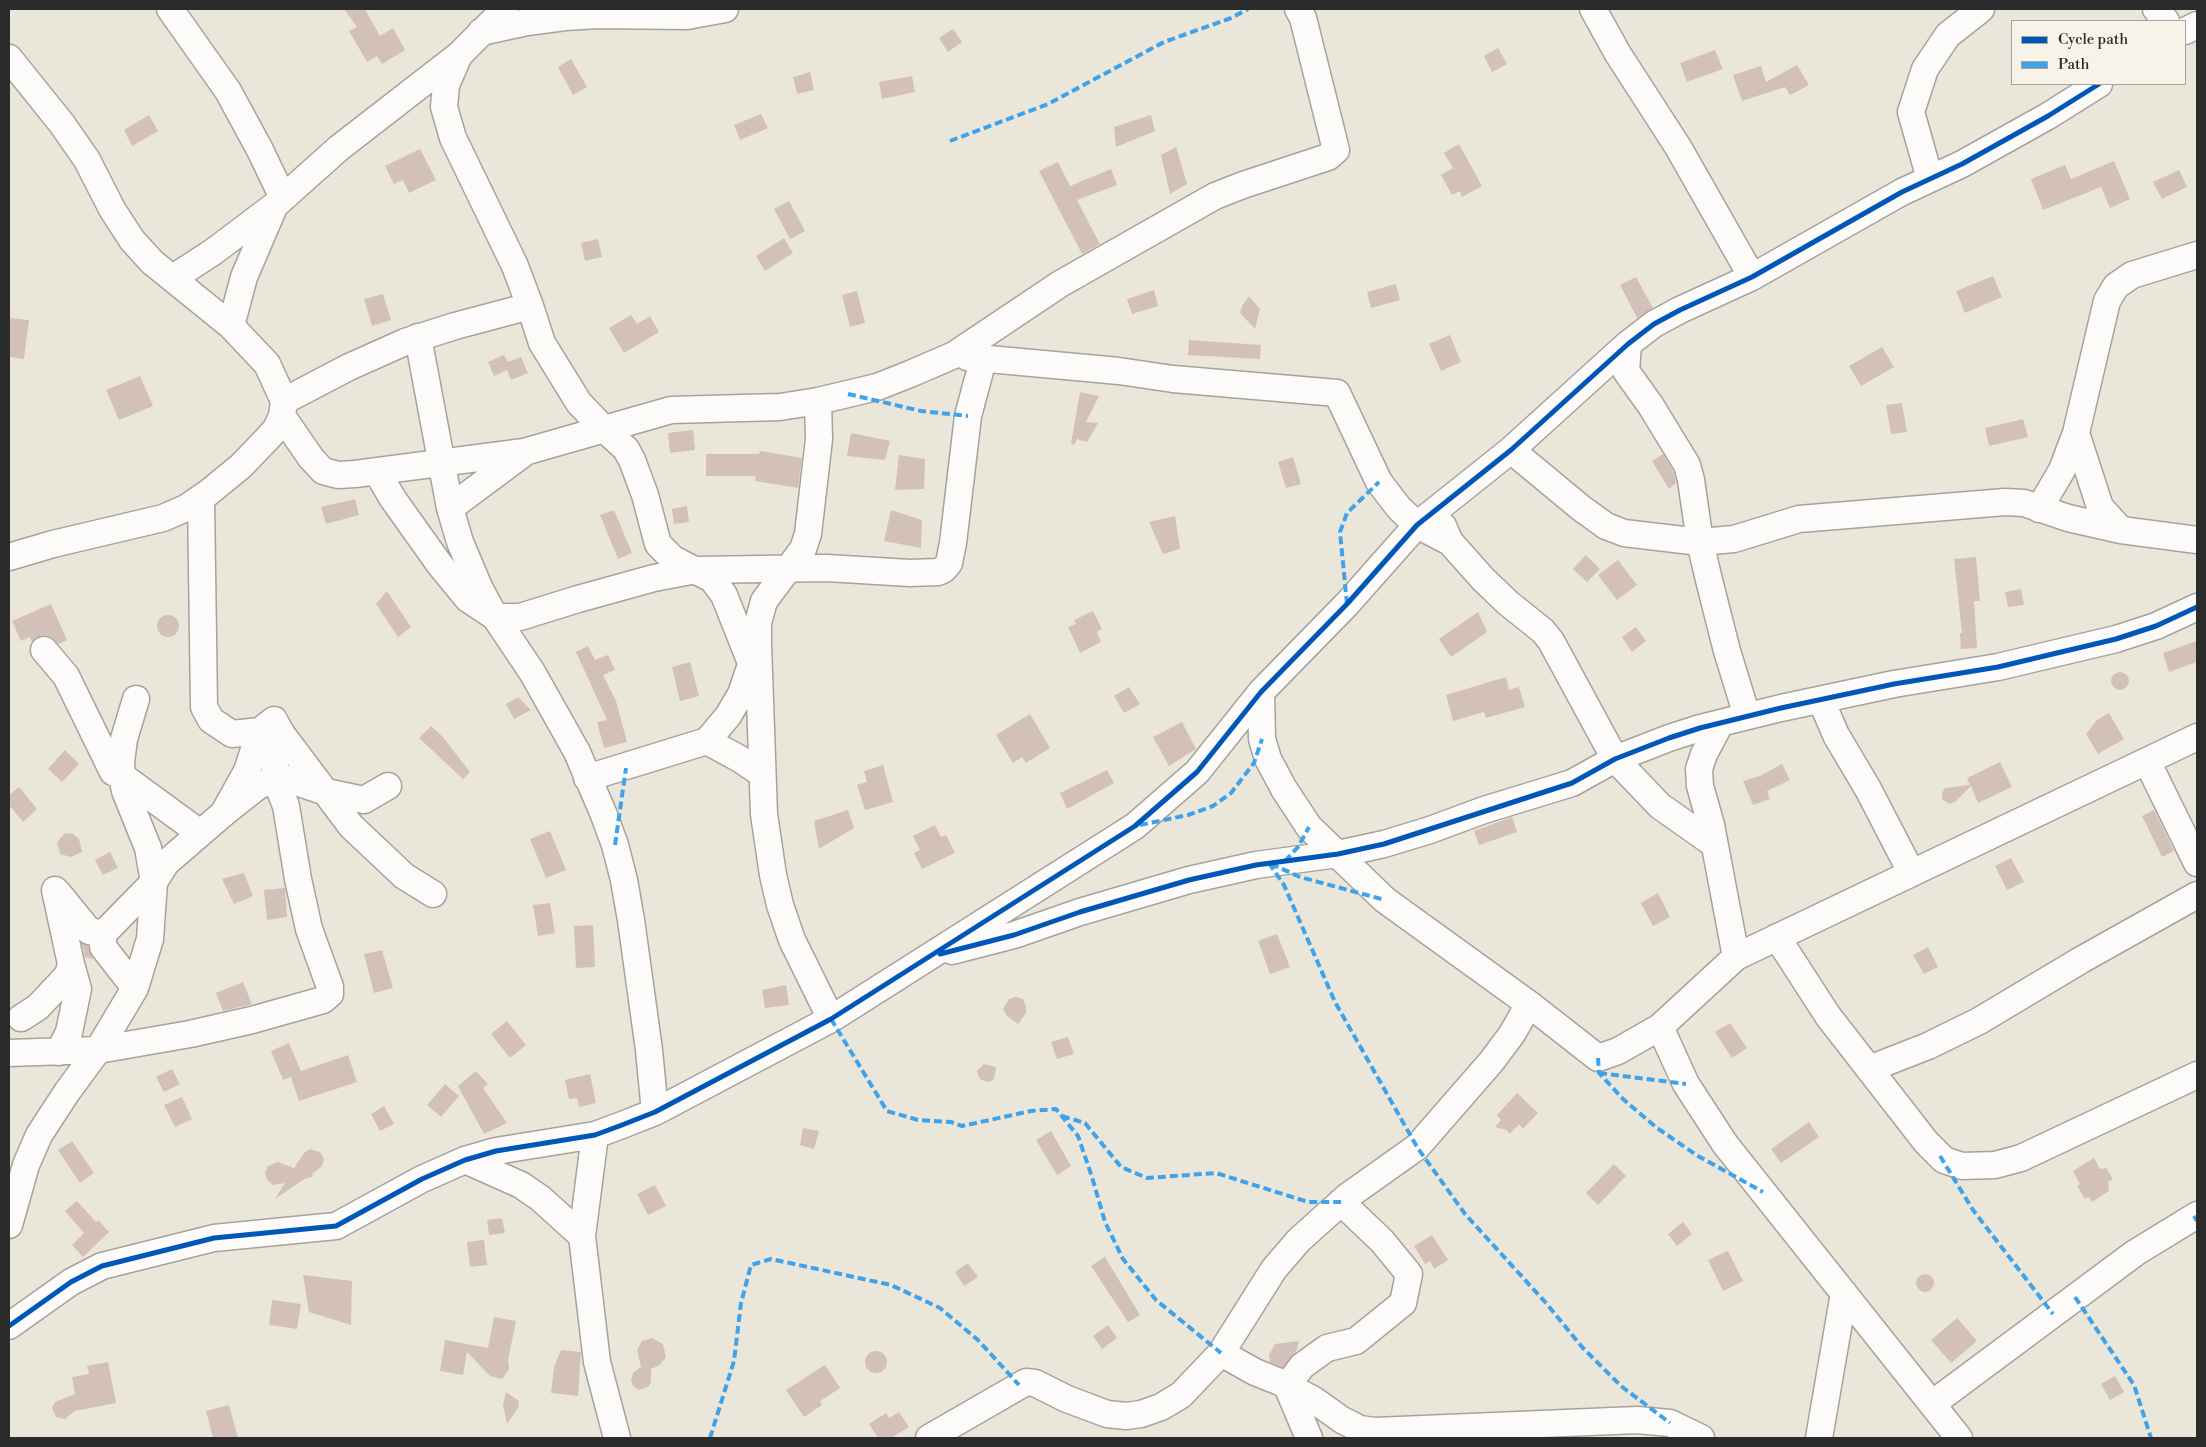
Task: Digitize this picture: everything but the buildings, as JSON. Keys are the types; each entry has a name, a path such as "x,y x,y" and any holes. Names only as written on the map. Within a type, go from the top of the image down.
{"street":[{"path":"170,9 228,91 260,150 278,202 244,277 231,326"},
{"path":"173,278 213,252 278,202 338,148 459,55 505,9"},
{"path":"481,32 527,22 596,12 687,16 725,9"},
{"path":"1593,9 1618,54 1678,147 1752,277"},
{"path":"1930,179 1911,112 1925,69 1948,35 1981,9"},
{"path":"2156,9 2165,20"},
{"path":"10,61 62,124 87,160 112,209 132,240 152,262 231,326 267,364 283,408 311,458 323,471 338,475 377,472 524,452 671,410 780,407 818,401 878,387 954,355 1060,284 1215,196 1328,157 1336,150 1304,12"},
{"path":"459,55 446,85 444,107 454,138 515,266 542,343 555,368 579,403 604,430 626,449 645,494 658,544 673,559 712,579 724,595 754,654 762,719 762,774 767,842 780,906 792,940 831,1019"},
{"path":"9,1326 71,1282 102,1266 214,1238 336,1226 422,1178 465,1160 496,1151 595,1135 655,1112 831,1019 1135,826 1196,772 1261,692 1347,604 1417,525 1511,450 1628,344 1654,324 1752,277 1902,192 1962,164 2097,85"},
{"path":"2039,508 2062,470 2076,433 2107,301 2116,286 2132,275 2197,255"},
{"path":"9,557 53,544 163,518 186,508 241,466 276,429 283,408 349,367 418,337 530,306"},
{"path":"418,337 450,508 460,542 478,587 495,617 532,672 577,752 604,815 624,880 642,992 655,1112"},
{"path":"1628,344 1626,371 1651,406 1687,465 1700,542 1727,651 1747,716"},
{"path":"954,355 983,360 1094,368 1173,379 1337,393 1378,482 1399,508 1417,525 1450,542"},
{"path":"377,472 393,499 440,565 468,599 495,617 520,617 578,598 696,570 789,568 910,573 938,572 949,563 968,416 983,360"},
{"path":"587,778 707,741 728,716 741,694 754,654 758,623 764,601 803,549 808,534 819,439 818,401"},
{"path":"2076,433 2100,507 2121,530"},
{"path":"1511,450 1580,508 1606,526 1624,533 1700,542 1734,539 1799,519 2005,502 2024,503 2097,526 2197,540"},
{"path":"450,508 524,452"},
{"path":"201,498 204,707 211,720 232,734 271,732"},
{"path":"1439,506 1444,530 1450,542 1483,579 1508,603 1543,631 1551,641 1615,760 1660,806 1714,844"},
{"path":"928,957 1014,935 1080,912 1189,880 1256,865 1338,854 1384,844 1572,783 1615,760 1669,738 1747,716 1894,684 1998,666 2116,639 2156,626 2197,607"},
{"path":"44,650 66,676 113,772 122,776 200,833"},
{"path":"1261,692 1262,739 1268,759 1284,789 1309,827 1385,900 1529,1004 1598,1058 1618,1051 1660,1027 1736,957 2197,736"},
{"path":"9,1225 26,1165 39,1135 67,1092 98,1050 135,988 150,939 154,882 148,848 125,792 121,762 124,739 136,699"},
{"path":"1821,700 1836,735 1868,789 1911,872"},
{"path":"1720,724 1704,754 1699,769 1700,786 1714,844 1736,957"},
{"path":"271,732 275,765 274,783"},
{"path":"271,732 326,792 352,826 404,876 433,894"},
{"path":"223,814 271,732"},
{"path":"707,741 740,759 762,774"},
{"path":"2148,761 2197,864"},
{"path":"274,783 284,778 326,792 364,800 388,786"},
{"path":"9,1053 98,1050 190,1034 252,1020 323,1000 330,994 330,987 309,929 298,879 286,806 279,788 274,783 268,782 258,786 166,862 154,882 103,934 103,948 135,988"},
{"path":"59,1052 69,1032 78,989 70,964 55,890 89,931 103,934"},
{"path":"1869,1069 1928,1046 1978,1021 2080,960 2197,895"},
{"path":"1777,937 1828,1016 1926,1142 1944,1160 1962,1166 1995,1165 2021,1158 2197,1075"},
{"path":"21,1018 38,1007 68,975 70,964"},
{"path":"929,1438 1026,1382 1035,1383 1067,1400 1107,1414 1126,1416 1141,1414 1181,1395 1221,1353 1274,1269 1299,1240 1342,1202 1416,1148 1491,1062 1512,1034 1529,1004"},
{"path":"1660,1027 1686,1084 1725,1144 1959,1438"},
{"path":"595,1135 582,1236 597,1362 617,1438"},
{"path":"465,1160 521,1185 540,1198 582,1236"},
{"path":"1287,1386 1302,1366 1327,1348 1356,1341 1402,1304 1409,1274 1382,1240 1342,1202"},
{"path":"1932,1404 2135,1253 2197,1215"},
{"path":"1819,1438 1844,1293"},
{"path":"1221,1353 1255,1372 1314,1400 1342,1420 1360,1429 1375,1432 1637,1420 1670,1423 1702,1438"},
{"path":"1287,1386 1309,1438"}],"marked path":[{"path":"950,141 1048,104 1164,42 1231,18 1248,9"},
{"path":"848,394 921,411 968,416"},
{"path":"1347,604 1340,532 1347,513 1379,482"},
{"path":"1140,825 1188,815 1213,806 1231,793 1254,763 1262,739"},
{"path":"615,845 626,768"},
{"path":"1285,861 1298,847 1309,827"},
{"path":"1269,863 1284,885 1335,1002 1417,1147 1465,1214 1546,1303 1582,1347 1621,1386 1670,1423"},
{"path":"1271,864 1300,877 1385,900"},
{"path":"831,1019 887,1111 918,1120 951,1122 962,1126 1031,1111 1056,1109 1078,1136 1105,1222 1123,1259 1156,1300 1221,1353"},
{"path":"1598,1058 1599,1073 1623,1099 1657,1128 1698,1156 1763,1192"},
{"path":"1599,1073 1686,1084"},
{"path":"1062,1116 1085,1123 1121,1167 1147,1178 1216,1173 1308,1202 1341,1202"},
{"path":"1940,1156 1973,1210 2053,1314"},
{"path":"2194,1216 2197,1221"},
{"path":"710,1438 734,1361 741,1303 751,1265 771,1259 891,1285 940,1308 978,1340 1019,1385"},
{"path":"2075,1297 2134,1385 2151,1438"}],"cycle path":[{"path":"9,1326 71,1282 102,1266 214,1238 336,1226 422,1179 465,1160 496,1151 595,1135 622,1125 655,1112 831,1019 1135,826 1197,772 1261,692 1347,604 1417,525 1511,450 1628,344 1654,324 1752,277 1902,192 1962,164 2048,116 2097,85"},
{"path":"940,954 1014,935 1080,912 1189,880 1256,865 1338,854 1384,844 1572,783 1615,759 1700,728 1781,708 1894,684 1998,667 2116,639 2156,626 2197,607"}]}
